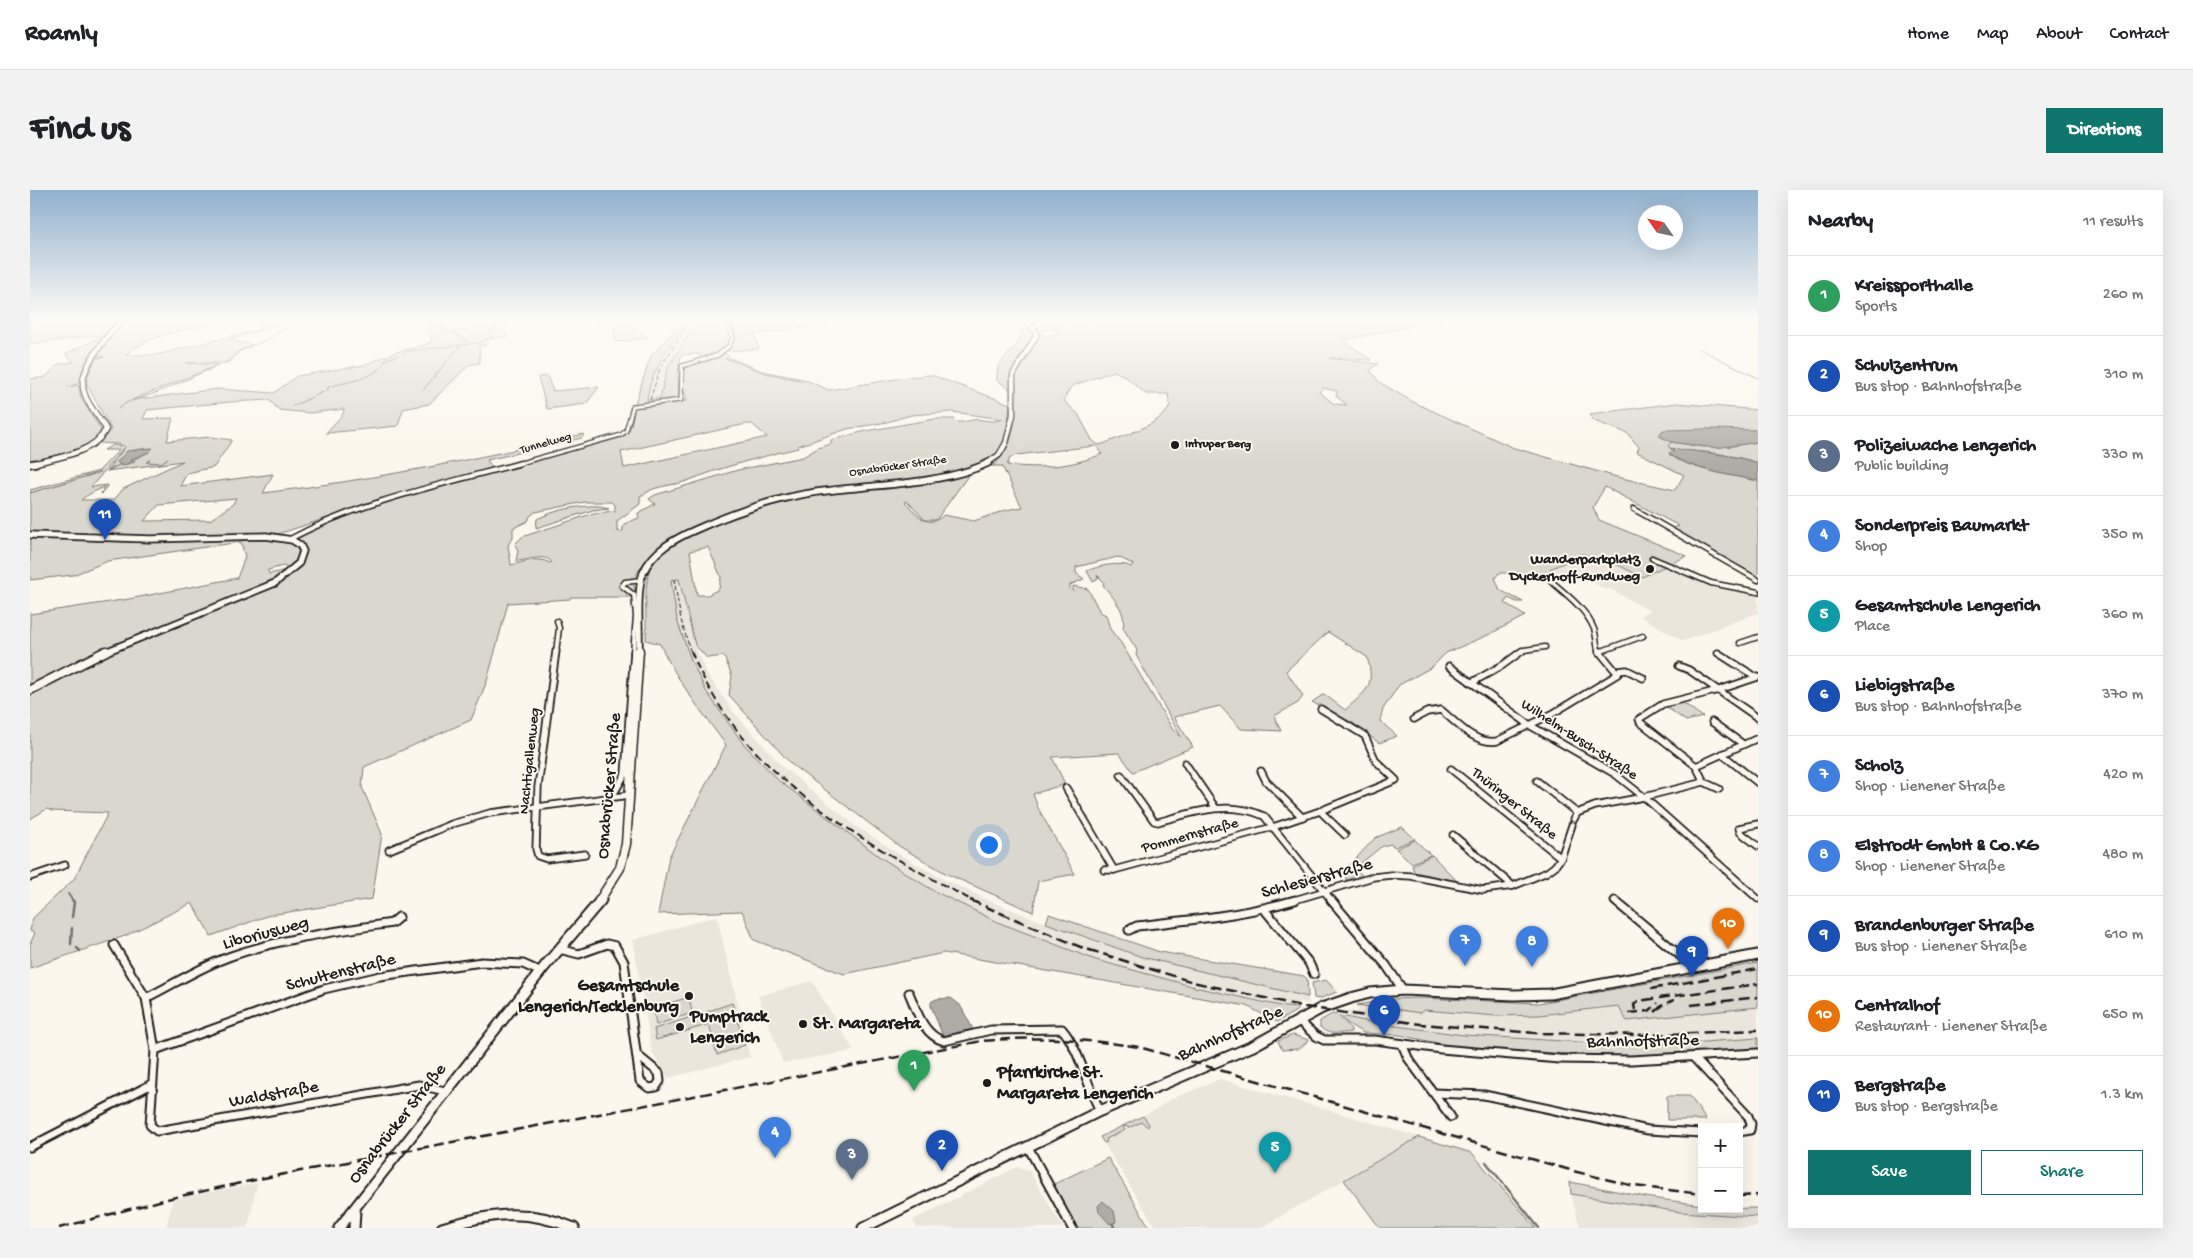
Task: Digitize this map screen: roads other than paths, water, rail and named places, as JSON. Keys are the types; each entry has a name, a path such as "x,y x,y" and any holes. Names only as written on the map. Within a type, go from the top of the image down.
{"main road":[{"path":"30,464 83,449 104,435 106,429 85,393 83,380 88,368"},
{"name":"Osnabrücker Straße","path":"339,1228 540,972 603,897 620,868 626,844 630,795 640,631 641,580 652,559 675,540 778,500 816,492 873,486 935,476 975,468 993,461 1002,451 1008,436 1013,408 1013,372 1016,368"},
{"path":"30,534 98,538 168,539 262,536 290,539 300,545 303,556 295,568 280,579 102,653 30,690"},
{"path":"1299,1021 1322,1008 1370,993 1403,990 1514,996 1544,994 1758,955"},
{"name":"Bahnhofstraße","path":"863,1228 1100,1111 1253,1046 1299,1021"},
{"path":"354,1228 355,1208"},
{"path":"442,1228 493,1214 531,1214 554,1218 574,1228"}],"street":[{"name":"Tunnelweg","path":"290,539 316,525 396,497 574,446 621,435 626,431 633,406 682,400 680,384 682,368"},
{"path":"1634,509 1758,580"},
{"path":"1652,558 1711,583 1758,592"},
{"name":"Osnabrücker Straße","path":"612,797 625,774 636,616 634,595 622,586 628,581 641,580"},
{"path":"1551,581 1579,606 1589,620 1595,631 1598,652 1603,659 1617,671 1627,670 1643,678"},
{"name":"Nachtigallenweg","path":"557,621 559,628 536,806 536,849 538,856 547,859 585,854"},
{"path":"1598,652 1643,636"},
{"path":"1740,643 1758,638"},
{"path":"1471,683 1504,665 1524,650 1545,647"},
{"path":"1718,653 1757,677"},
{"name":"Wilhelm-Busch-Straße","path":"1450,666 1531,726 1615,774 1644,797 1758,899"},
{"path":"1679,666 1719,690 1758,718"},
{"path":"1414,719 1420,715 1441,710 1466,730 1488,743 1492,743 1531,726 1618,674 1617,671"},
{"path":"1719,789 1704,782 1696,766 1640,722 1639,719 1663,704 1719,690 1757,677"},
{"name":"Pommernstraße","path":"1104,870 1114,870 1273,827 1320,811 1396,780 1376,761 1365,736 1321,710"},
{"path":"1712,722 1743,744"},
{"path":"1696,766 1758,738"},
{"path":"1722,754 1755,777 1758,783"},
{"path":"1185,763 1215,806"},
{"name":"Thüringer Straße","path":"1451,769 1561,858"},
{"path":"1261,771 1266,781 1302,817"},
{"path":"1122,775 1154,821 1158,822 1215,806 1258,812 1273,827 1324,892 1386,965 1403,990"},
{"path":"1537,781 1577,813"},
{"path":"1561,858 1577,813 1595,806 1644,797 1704,782"},
{"path":"1066,788 1114,870"},
{"path":"389,850 462,821 505,810 630,795"},
{"path":"1320,811 1345,836"},
{"path":"1758,824 1739,828 1740,832 1758,846"},
{"path":"1453,835 1514,886"},
{"name":"Schlesierstraße","path":"1129,930 1137,926 1215,918 1264,909 1373,877 1391,875 1411,876 1483,890 1499,889 1514,886 1547,872 1561,858"},
{"path":"30,877 65,865"},
{"path":"1615,901 1695,967"},
{"path":"1264,909 1309,963 1314,974"},
{"name":"Liboriusweg","path":"146,998 242,952 293,939 392,923 399,917"},
{"path":"559,949 576,955 584,954 607,944 614,944 619,949 624,962 640,1081 649,1088 656,1087 660,1081 659,1073 637,1055"},
{"path":"30,1147 152,1084 155,1050 146,998 117,954 114,945"},
{"name":"Schultenstraße","path":"155,1050 272,1006 324,989 380,976 482,962 523,964 540,972"},
{"path":"909,993 927,1031 937,1040 944,1041 991,1030 1062,1029 1068,1038 1100,1111"},
{"name":"Bahnhofstraße","path":"1299,1021 1316,1036 1324,1040 1364,1039 1441,1050 1559,1059 1631,1060 1758,1053"},
{"path":"1402,1044 1408,1058 1451,1117"},
{"path":"1694,1058 1748,1116 1751,1124 1750,1130 1743,1131"},
{"name":"Waldstraße","path":"152,1084 150,1125 157,1131 419,1085 446,1092"},
{"path":"1434,1093 1484,1095 1648,1130 1698,1133"},
{"path":"1028,1147 1072,1228"}],"waterway":[{"path":"118,409 128,402 153,394 212,368"},
{"path":"293,406 328,390 328,387 361,379 380,368"},
{"path":"423,390 441,368"},
{"path":"754,368 804,381"},
{"path":"1739,368 1758,378"},
{"path":"1670,448 1668,446 1671,442"},
{"path":"150,460 146,462 161,463 168,458"},
{"path":"107,471 121,464"},
{"path":"30,493 101,472"},
{"path":"68,894 73,901"},
{"path":"72,917 73,901"},
{"path":"71,944 72,928"},
{"path":"77,948 80,951"},
{"path":"1486,1162 1539,1228"},
{"path":"1113,1224 1114,1228"}],"railway":[{"path":"650,400 660,368"},
{"path":"674,579 681,620 691,653"},
{"path":"691,651 713,695 741,735 773,769 809,800 848,828 888,854 973,901"},
{"path":"970,900 1083,948 1193,982 1305,1007 1420,1024 1535,1033 1648,1035 1758,1030"},
{"path":"1651,989 1758,969"},
{"path":"1635,1010 1634,1005 1638,1001 1758,984"},
{"path":"1691,1005 1758,997"},
{"path":"1655,1012 1664,1004 1674,1000"},
{"path":"1628,1013 1649,1011 1658,1003"},
{"path":"59,1228 167,1199 264,1178 982,1041 1021,1039 1080,1040 1139,1047 1577,1172 1634,1186 1698,1194"},
{"path":"1743,1196 1758,1195"}],"place":[{"name":"Intruper Berg","path":"1175,445"},
{"name":"Bergstraße","path":"105,540"},
{"name":"Wanderparkplatz Dyckerhoff-Rundweg","path":"1650,569"},
{"name":"Centralhof","path":"1728,949"},
{"name":"Scholz","path":"1465,966"},
{"name":"Elstrodt GmbH & Co.KG","path":"1532,967"},
{"name":"Brandenburger Straße","path":"1692,977"},
{"name":"Gesamtschule Lengerich/Tecklenburg","path":"689,996"},
{"name":"St. Margareta","path":"803,1024"},
{"name":"Pumptrack Lengerich","path":"680,1027"},
{"name":"Liebigstraße","path":"1384,1036"},
{"name":"Pfarrkirche St. Margareta Lengerich","path":"987,1083"},
{"name":"Kreissporthalle","path":"914,1091"},
{"name":"Sonderpreis Baumarkt","path":"775,1158"},
{"name":"Schulzentrum","path":"942,1171"},
{"name":"Gesamtschule Lengerich","path":"1275,1173"},
{"name":"Polizeiwache Lengerich","path":"852,1180"}]}
